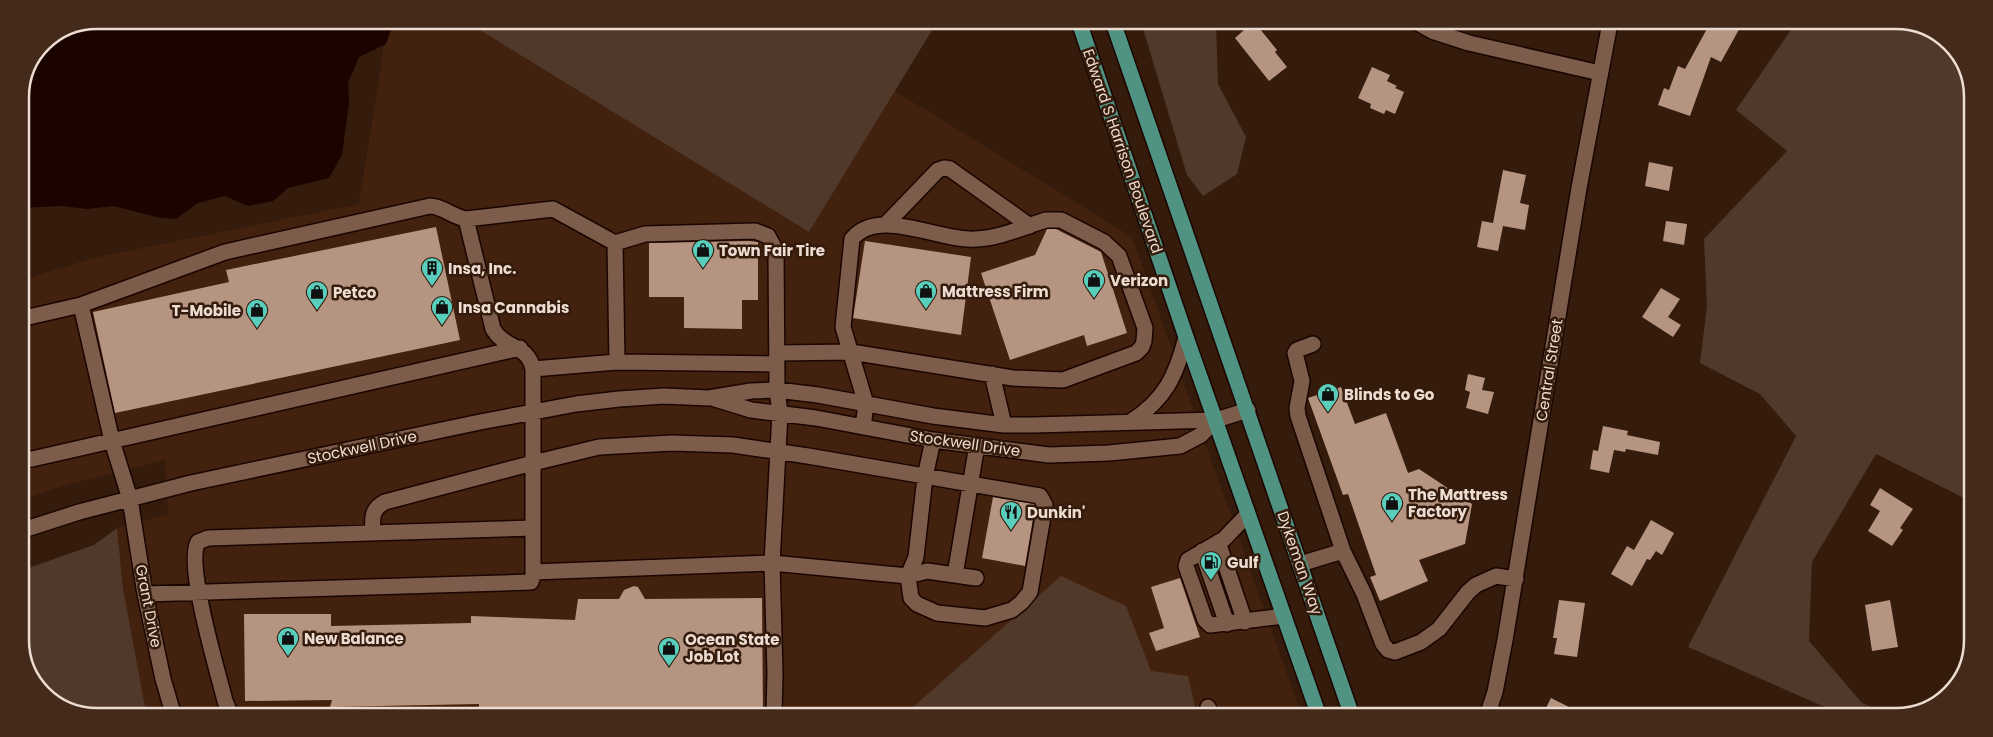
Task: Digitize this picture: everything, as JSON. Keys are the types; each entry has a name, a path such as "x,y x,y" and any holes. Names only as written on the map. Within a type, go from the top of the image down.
{"main road":[{"name":"Edward S Harrison Boulevard","path":"1081,29 1186,338 1216,420"},
{"path":"1115,29 1248,410"},
{"name":"Dykeman Way","path":"1248,410 1349,708"},
{"path":"1216,420 1316,708"}],"street":[{"path":"1428,29 1469,43 1600,73"},
{"name":"Central Street","path":"1489,708 1499,674 1516,579 1562,289 1609,29"},
{"path":"886,224 938,170 944,168 950,169 1030,226"},
{"path":"29,317 81,305 225,252 430,206 436,206 458,218 466,219 553,209 614,243 645,234 755,231 768,236 776,250 777,390 780,413 772,563 774,708"},
{"path":"145,594 526,583 532,579 533,369 528,357 520,348 504,342 493,330 466,219"},
{"path":"533,369 618,362 777,358 850,352 1013,378 1063,380 1130,356 1142,348 1146,336 1145,328 1119,256 1104,242 1061,220 1046,220 993,238 974,240 886,224 861,230 852,239 842,327 850,352 866,404 863,427"},
{"path":"614,243 618,362"},
{"name":"Grant Drive","path":"81,305 112,441 130,499 145,594 162,680 170,708"},
{"path":"1130,422 1148,410 1166,390 1177,368 1186,338"},
{"path":"1313,344 1297,350 1295,353 1302,381 1297,412 1343,551 1364,594 1383,644 1388,650 1395,652 1430,636 1476,585 1496,576 1516,579"},
{"path":"29,459 520,348"},
{"path":"992,374 1004,424"},
{"name":"Stockwell Drive","path":"29,529 79,512 191,484 532,412 619,399 664,396 709,398 751,391 777,390 933,416 1004,424 1072,426 1130,422 1216,420 1248,410"},
{"name":"Stockwell Drive","path":"709,398 751,410 780,413 933,440 1049,455 1140,451 1180,446 1201,434 1216,420"},
{"path":"373,533 372,520 375,509 385,502 533,462 599,447 672,444 732,445 925,477 1036,494 1043,499 1045,505 1030,592 1022,602 1000,615 985,618 937,613 917,604 911,598 908,590 908,576 916,557 925,477 933,440"},
{"path":"955,575 977,445"},
{"path":"1248,514 1230,535 1188,560 1186,566 1206,622 1215,626 1284,616"},
{"path":"228,708 198,592 195,550 198,542 202,539 533,528"},
{"path":"1218,542 1245,622"},
{"path":"1300,564 1343,551"},
{"path":"533,572 772,563 908,576 927,571 976,578"}],"shaded area":[{"path":"97,29 391,29 386,44 359,57 348,83 349,102 342,155 329,178 288,188 273,201 248,206 225,196 198,203 176,219 156,217 114,206 87,209 61,206 29,208 30,83 40,59 59,40 83,30"},
{"path":"387,29 478,29 809,232 895,91 1132,237 1299,708 1122,708 994,635 912,708 144,708 123,588 117,528 168,514 165,460 70,484 29,497 29,278 93,258 359,204"},
{"path":"478,29 933,29 809,232"},
{"path":"1143,29 1216,29 1218,84 1246,137 1237,174 1203,196 1187,175"},
{"path":"1792,29 1896,29 1918,32 1938,43 1950,55 1963,83 1964,498 1876,454 1812,562 1809,641 1862,703 1874,708 1827,708 1688,647 1796,436 1760,394 1700,363 1707,306 1704,239 1787,151 1736,110"},
{"path":"117,528 123,588 145,708 97,708 75,705 55,694 43,682 32,662 29,645 29,568 94,545"},
{"path":"1061,576 1126,606 1151,671 1188,676 1195,708 912,708"}],"building":[{"path":"1245,29 1260,29 1277,50 1275,52 1287,67 1269,81 1235,38"},
{"path":"1707,29 1739,29 1721,62 1711,57 1690,116 1658,105 1664,88 1669,90 1678,66 1685,69"},
{"path":"1372,67 1390,75 1387,81 1397,86 1395,88 1404,92 1395,114 1386,110 1384,114 1370,108 1371,104 1358,98"},
{"path":"1649,162 1673,167 1669,191 1645,186"},
{"path":"1503,170 1526,175 1520,203 1529,205 1525,230 1503,226 1498,251 1477,247 1482,221 1493,223"},
{"path":"1666,221 1687,224 1684,245 1663,241"},
{"path":"436,227 460,340 115,413 93,312 229,282 226,270"},
{"path":"1047,229 1056,229 1101,252 1127,333 1087,346 1084,335 1010,360 981,273 1035,255"},
{"path":"865,241 971,257 961,335 853,318"},
{"name":"Town Fair Tire","path":"758,242 758,300 742,300 742,329 684,328 684,297 649,297 649,243"},
{"path":"1661,288 1680,299 1668,317 1681,325 1673,337 1642,317"},
{"path":"1468,374 1485,378 1482,390 1494,392 1488,414 1466,408 1470,392 1465,390"},
{"path":"1341,387 1355,424 1386,413 1408,473 1419,469 1472,504 1465,544 1419,560 1428,581 1380,601 1370,577 1376,575 1348,494 1343,495 1308,398"},
{"path":"1603,426 1628,431 1627,435 1660,442 1658,455 1626,449 1625,452 1614,450 1609,473 1590,469 1593,450 1598,451"},
{"path":"1880,488 1913,509 1900,528 1903,530 1892,546 1868,531 1880,511 1870,505"},
{"name":"Dunkin'","path":"993,497 1034,504 1025,566 982,558"},
{"path":"1651,520 1674,533 1662,555 1656,551 1650,560 1647,559 1632,586 1611,574 1627,546 1634,550"},
{"path":"1180,578 1200,637 1156,651 1149,633 1164,628 1151,587"},
{"path":"634,586 638,587 645,599 762,598 763,708 479,708 479,704 330,707 332,700 245,701 244,614 331,614 331,626 471,623 471,616 575,620 578,599 619,599 624,590"},
{"path":"1559,600 1585,603 1577,657 1554,654 1557,638 1553,638"},
{"path":"1890,600 1898,647 1872,651 1865,605"},
{"path":"1551,698 1571,708 1546,708"}],"place":[{"name":"Town Fair Tire","path":"703,269"},
{"name":"Insa, Inc.","path":"432,287"},
{"name":"Verizon","path":"1094,299"},
{"name":"Mattress Firm","path":"926,310"},
{"name":"Petco","path":"317,311"},
{"name":"Insa Cannabis","path":"442,326"},
{"name":"T-Mobile","path":"257,329"},
{"name":"Blinds to Go","path":"1328,413"},
{"name":"The Mattress Factory","path":"1392,522"},
{"name":"Dunkin'","path":"1011,531"},
{"name":"Gulf","path":"1211,581"},
{"name":"New Balance","path":"288,657"},
{"name":"Ocean State Job Lot","path":"669,667"}]}
